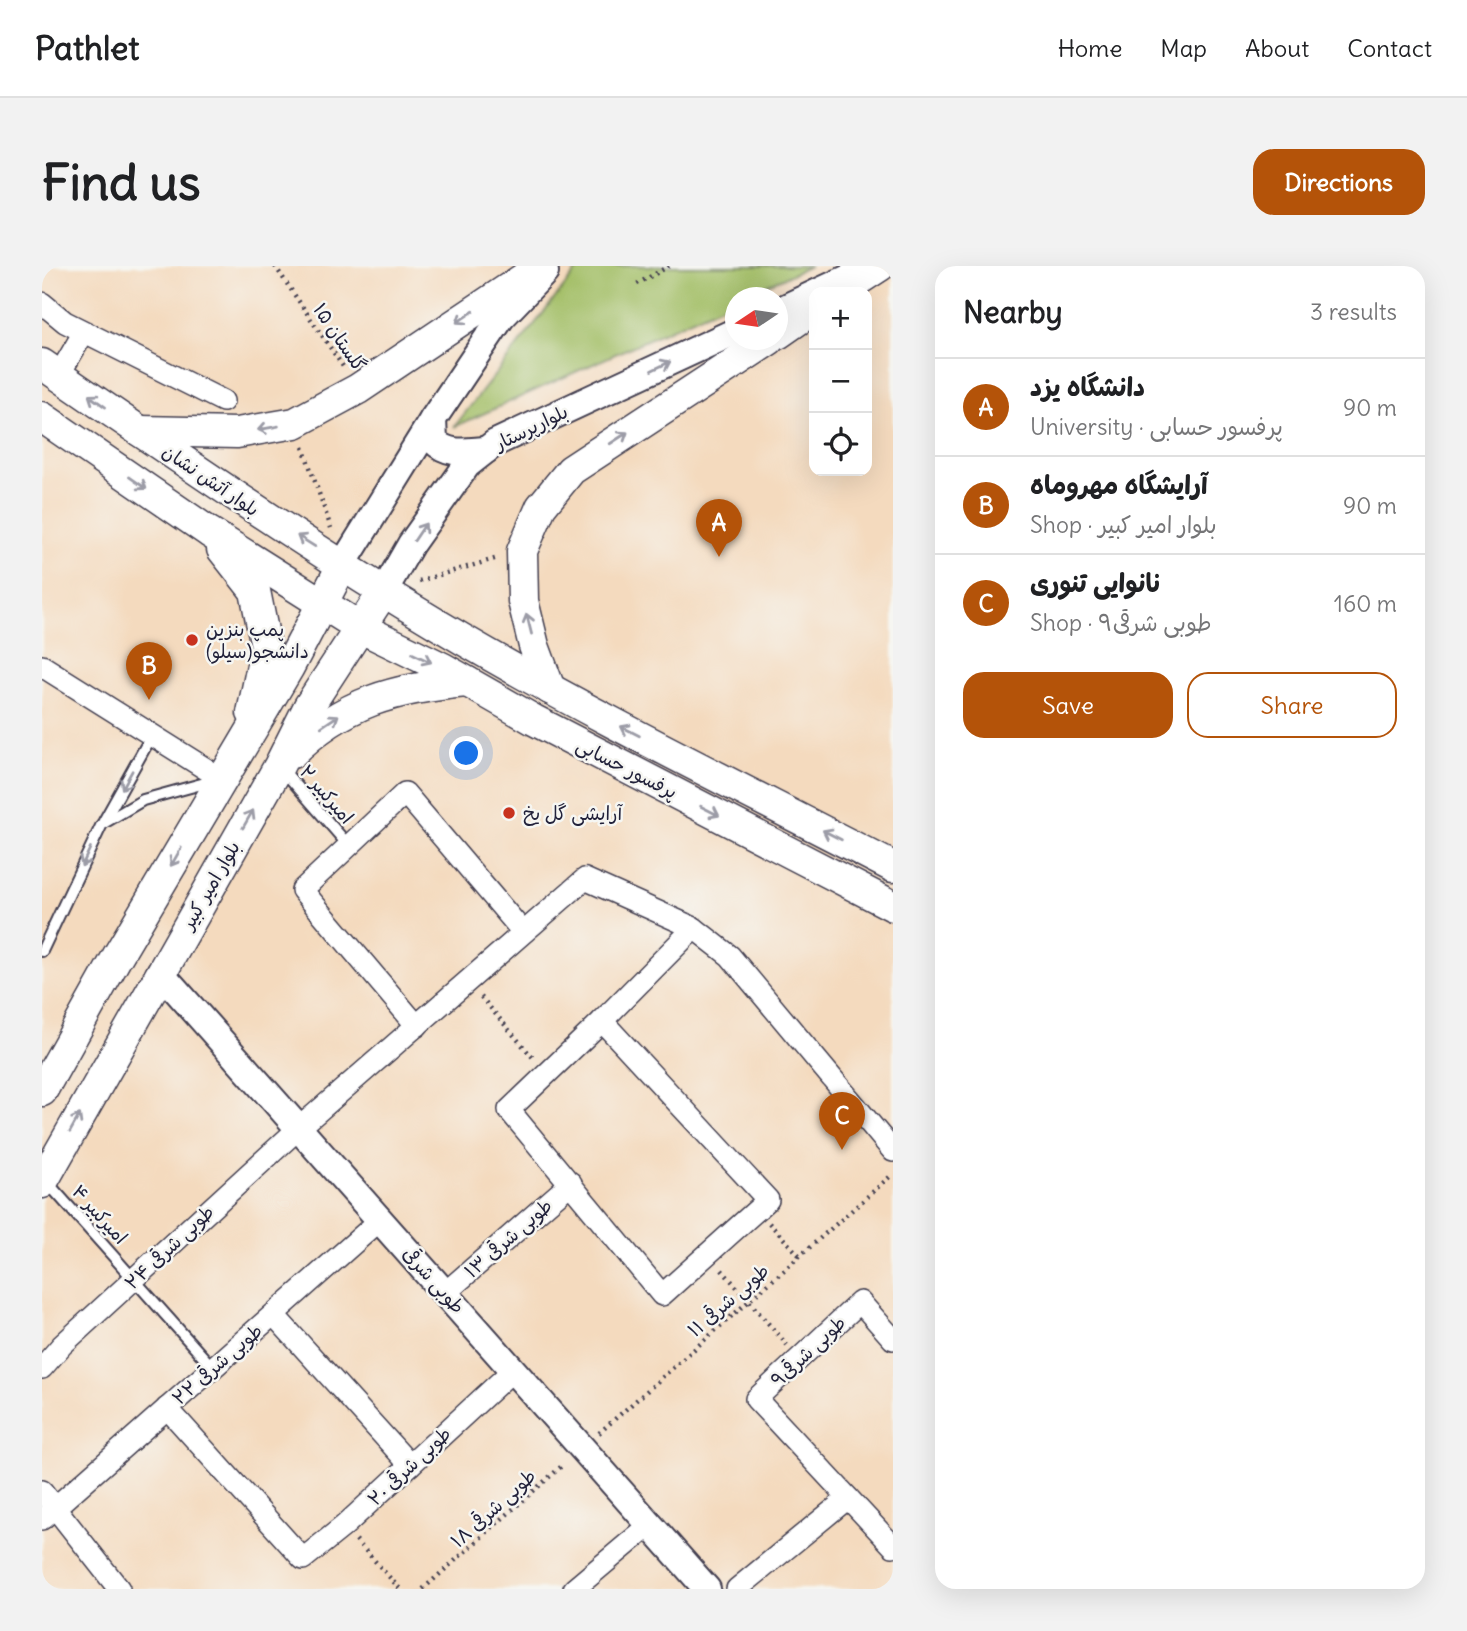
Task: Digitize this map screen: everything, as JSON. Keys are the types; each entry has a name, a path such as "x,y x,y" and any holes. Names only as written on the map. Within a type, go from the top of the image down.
{"main road":[{"path":"140,431 237,433 295,423 358,389 542,266"},
{"path":"848,287 880,266"},
{"path":"788,327 809,312"},
{"path":"550,689 534,646 523,601 522,551 541,507 571,470 754,350"},
{"name":"بلوار آتش نشان","path":"51,369 233,496 384,591"},
{"path":"42,416 209,532 361,628"},
{"path":"209,532 255,591 266,646 248,732"},
{"path":"42,1091 248,732 289,667 343,564"},
{"name":"بلوار امیر کبیر","path":"43,1181 279,766 309,706 384,591"},
{"name":"پرفسور حسابی","path":"384,591 461,639 550,689 893,867"},
{"name":"پرفسور حسابی","path":"361,628 893,906"},
{"path":"279,766 311,734 346,710 426,685 467,682"}],"street":[{"path":"343,564 433,419 501,318 551,266"},
{"path":"829,287 874,266"},
{"path":"788,306 809,296"},
{"path":"42,303 65,322 223,401"},
{"path":"51,369 84,332"},
{"name":"بلوارپرستار","path":"384,591 411,544 467,465 495,443 725,336"},
{"path":"433,419 434,441 440,447 450,452 486,450"},
{"path":"42,666 222,779"},
{"path":"417,1026 302,890 405,793 523,932"},
{"name":"طوبی شرقی ۲۴","path":"42,1368 62,1345 299,1128 585,878 694,928"},
{"path":"602,1021 768,1200 662,1295 509,1110 694,928 730,956 893,1151"},
{"name":"طوبی شرقی","path":"160,972 707,1589"},
{"name":"طوبی شرقی ۱۳","path":"445,1293 571,1183"},
{"name":"طوبی شرقی ۲۲","path":"46,1506 167,1408 380,1220"},
{"name":"طوبی شرقی۹","path":"893,1339 860,1302 756,1399 893,1546"},
{"path":"274,1315 410,1465"},
{"name":"طوبی شرقی ۲۰","path":"167,1408 303,1559 344,1526 513,1370"},
{"path":"737,1589 848,1498"},
{"path":"46,1506 119,1589"},
{"path":"573,1589 650,1525"}],"lane":[{"path":"42,951 102,824 152,735"},
{"name":"امیرکبیر ۲","path":"279,766 349,846"},
{"path":"102,824 143,800 222,779"},
{"name":"امیرکبیر ۴","path":"43,1181 135,1279 213,1368"}],"path":[{"name":"گلستان ۱۵","path":"275,266 358,389"},
{"path":"636,284 669,266"},
{"path":"295,423 343,564"},
{"path":"384,591 522,551"},
{"path":"467,981 547,1074"},
{"name":"طوبی شرقی ۱۱","path":"582,1448 893,1174"},
{"path":"757,1210 800,1256"},
{"path":"708,1254 799,1359"},
{"name":"طوبی شرقی ۱۸","path":"423,1589 582,1448"},
{"path":"344,1526 400,1589"}],"green space":[{"path":"583,266 810,266 763,287 725,287 725,305 454,427 577,270"}],"place":[{"name":"دانشگاه یزد","path":"719,557"},
{"name":"پمپ بنزین دانشجو(سیلو)","path":"192,640"},
{"name":"آرایشگاه مهروماه","path":"149,700"},
{"name":"آرایشی گل یخ","path":"509,813"},
{"name":"نانوایی تنوری","path":"842,1150"}]}
